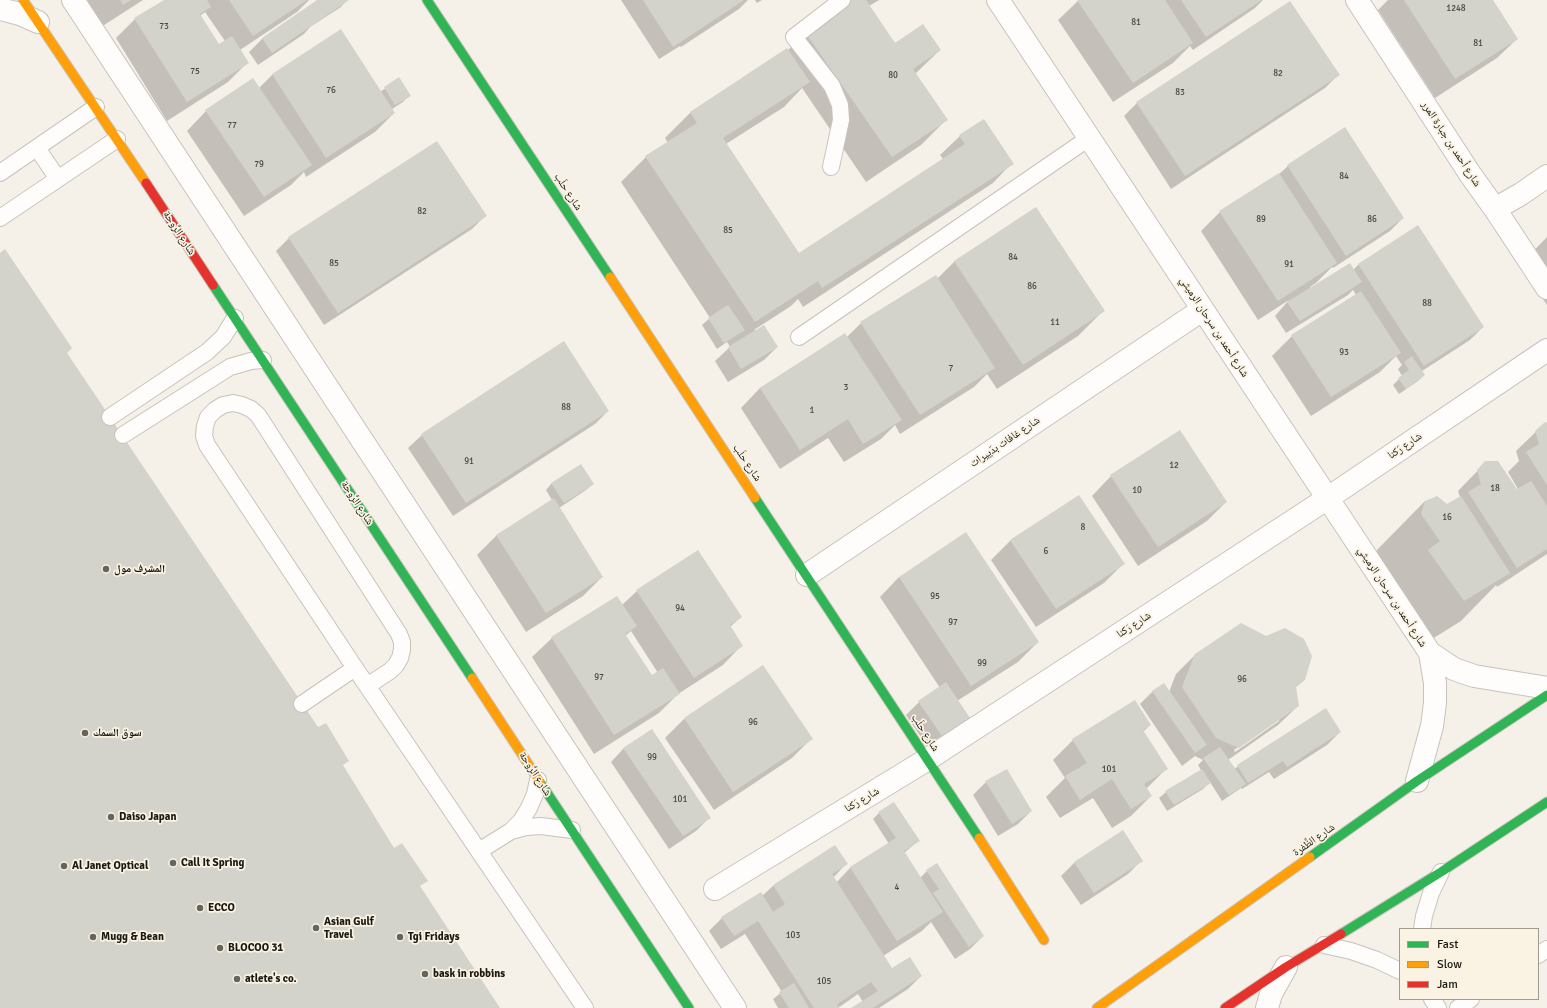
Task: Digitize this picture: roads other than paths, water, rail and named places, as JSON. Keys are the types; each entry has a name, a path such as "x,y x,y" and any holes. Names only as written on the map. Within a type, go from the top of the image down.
{"street":[{"name":"شارع الرَّوحة","path":"23,0 96,107 689,1008"},
{"path":"73,0 735,1008"},
{"name":"شارع حلَب","path":"427,0 928,759 1044,940"},
{"name":"شارع أحمد بن سرحان الرميثي","path":"998,0 1430,653 1454,669 1474,676 1547,688"},
{"name":"شارع أحمد بن جبارة المرر","path":"1357,0 1470,174 1547,288"},
{"path":"0,9 20,14 38,22"},
{"path":"1495,209 1521,194 1547,176"},
{"name":"شارع غافات بدَييرات","path":"807,575 1202,310"},
{"name":"شارع رَكنا","path":"715,889 928,759 1328,498 1547,350"},
{"name":"شارع أحمد بن سرحان الرميثي","path":"1417,781 1432,726 1435,703 1435,683 1430,653"},
{"name":"شارع الظَّفرة","path":"1097,1008 1417,781 1547,695"},
{"path":"1225,1008 1286,967 1442,872 1547,802"},
{"path":"1267,1008 1271,994 1286,967"}],"lane":[{"path":"831,167 841,120 840,104 832,86 794,37 842,0"},
{"path":"0,173 96,107"},
{"path":"799,337 1090,138"},
{"path":"0,218 117,139"},
{"path":"37,148 58,179"},
{"path":"110,417 207,352 223,337 235,318"},
{"path":"122,435 230,367 251,361 263,360"},
{"path":"367,686 390,671 396,665 402,650 402,642 399,634 258,416 251,409 242,405 233,403 224,405 215,410 208,417 204,436 207,445 367,686 585,1008"},
{"path":"302,704 355,668"},
{"path":"479,851 511,831 521,820 529,808 535,794 538,780"},
{"path":"511,831 526,827 541,826 572,830"},
{"path":"1422,928 1431,893 1442,872"},
{"path":"1324,945 1351,951 1377,960 1399,971"},
{"path":"1458,1008 1470,1000"}],"place":[{"name":"المشرف مول","path":"106,569"},
{"name":"سوق السمك","path":"85,733"},
{"name":"Daiso Japan","path":"111,817"},
{"name":"Call It Spring","path":"173,863"},
{"name":"Al Janet Optical","path":"64,866"},
{"name":"ECCO","path":"200,908"},
{"name":"Asian Gulf Travel","path":"316,928"},
{"name":"Mugg & Bean","path":"93,937"},
{"name":"Tgi Fridays","path":"400,937"},
{"name":"BLOCOO 31","path":"220,948"},
{"name":"bask in robbins","path":"425,974"},
{"name":"atlete's co.","path":"237,979"}]}
